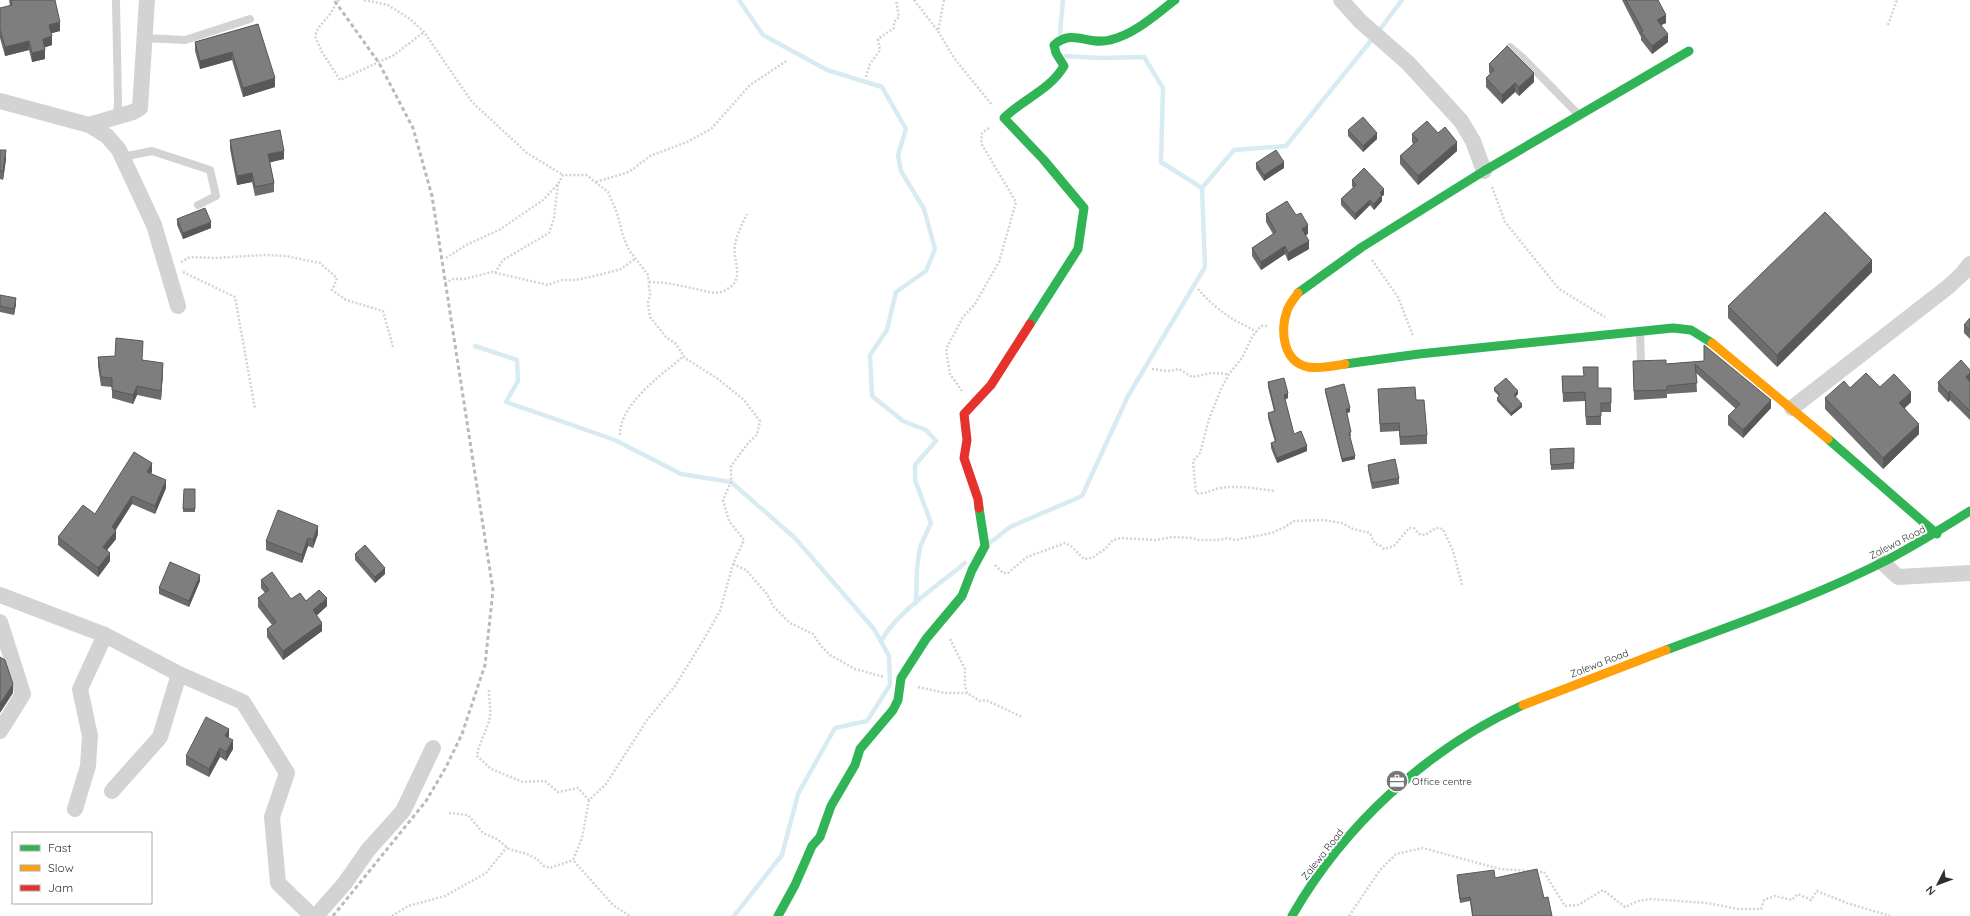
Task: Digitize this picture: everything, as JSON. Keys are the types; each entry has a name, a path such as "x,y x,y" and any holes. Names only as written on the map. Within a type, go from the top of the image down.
{"main road":[{"path":"778,916 795,885 812,846 820,837 831,806 855,765 860,749 886,720 898,700 901,678 917,652 940,621 962,596 985,546 978,499 964,458 967,440 964,414 991,385 1078,249 1084,208 1043,159 1004,118 1012,109 1028,100 1055,80 1064,66 1056,53 1054,45 1059,39 1066,36 1097,42 1124,36 1175,0"},
{"path":"1689,51 1484,170 1362,247 1299,292 1287,309 1283,326 1286,350 1297,361 1308,367 1332,366 1419,354 1640,331 1673,328 1691,330 1706,338 1792,408 1938,534"},
{"name":"Zalewa Road","path":"1292,916 1313,881 1347,838 1392,793 1414,774 1475,729 1555,692 1811,595 1884,563 1938,534 1970,511"}],"street":[{"path":"89,125 140,108 146,0"},
{"path":"1342,0 1360,21 1408,63 1460,121 1473,141 1484,170"},
{"path":"0,101 89,125 107,136 122,157 154,225 169,264 178,306"},
{"path":"1792,408 1948,287 1970,264"},
{"path":"1884,563 1898,577 1970,573"},
{"path":"0,595 105,635 179,674 243,702 287,773 272,817 278,883 312,916"},
{"path":"0,622 23,694 0,731"},
{"path":"74,809 88,766 90,736 80,689 105,635"},
{"path":"112,791 160,737 179,674"},
{"path":"316,916 345,883 368,850 403,811 433,748"}],"lane":[{"path":"116,0 117,116"},
{"path":"145,38 185,40 250,19"},
{"path":"1510,48 1524,59 1578,115"},
{"path":"122,157 152,151 210,170 216,196 198,206"},
{"path":"1640,331 1641,363"}],"path":[{"path":"339,0 331,13 318,27 315,36 322,52 340,80 394,55 424,32"},
{"path":"364,0 388,5 410,19 424,32 472,102 527,153 563,175 586,175 608,192 617,213 622,236 629,250 648,275 650,317 666,336 676,344 684,356 705,372 718,379 744,400 760,420 756,435 731,466 731,482 723,500 729,521 744,540 733,564 720,611 679,680 647,720 606,784 589,800 582,838 573,860 550,868 544,866 537,859 527,854 507,848 497,839 482,833 468,815 449,813"},
{"path":"866,76 870,64 880,50 878,39 894,28 894,22 898,17 896,0"},
{"path":"914,0 938,31 954,58 1004,118 982,133 981,143 1016,202 999,262 975,304 963,317 946,349 950,374 963,392 964,414"},
{"path":"938,31 944,0"},
{"path":"1888,25 1897,0"},
{"path":"596,182 629,172 650,156 687,142 711,129 750,85 788,60"},
{"path":"1484,170 1505,222 1559,289 1609,319"},
{"path":"446,258 472,242 499,230 543,200 558,184 563,175"},
{"path":"495,273 503,260 549,233 554,218 558,184"},
{"path":"649,282 663,282 717,293 733,285 737,275 738,262 734,247 739,231 747,214"},
{"path":"1362,247 1398,297 1419,354"},
{"path":"169,264 190,257 214,258 266,254 320,263 337,278 332,290 346,300 383,311 393,348"},
{"path":"445,283 454,279 495,273 548,285 562,280 576,280 621,269 636,258"},
{"path":"169,264 235,297 254,409"},
{"path":"1198,289 1208,301 1231,318 1256,332"},
{"path":"1276,491 1242,487 1218,488 1207,494 1196,493 1193,461 1200,453 1212,408 1229,374 1242,358 1256,332 1261,326 1283,326"},
{"path":"620,435 620,428 623,420 636,400 684,356"},
{"path":"1152,369 1169,371 1179,369 1192,377 1212,373 1229,374"},
{"path":"977,561 993,564 1006,574 1027,557 1065,543 1071,546 1084,559 1088,559 1105,549 1113,540 1121,538 1156,540 1172,537 1192,538 1199,540 1219,540 1227,538 1235,540 1272,532 1285,527 1294,521 1311,521 1318,519 1342,524 1353,529 1370,533 1375,544 1382,546 1384,549 1394,546 1409,528 1414,528 1419,534 1425,535 1436,528 1443,529 1453,551 1462,585"},
{"path":"733,564 746,570 767,594 773,606 790,623 813,634 821,646 830,655 855,669 944,694 967,693 980,701 986,700 1022,717"},
{"path":"940,621 965,669 965,685 967,693"},
{"path":"489,690 490,716 482,742 477,749 476,756 490,769 510,777 523,782 545,781 558,792 578,788 589,800"},
{"path":"392,916 408,906 445,896 486,873 507,848"},
{"path":"1349,916 1380,870 1396,854 1423,848 1500,869 1544,872 1565,906 1578,905 1603,890 1625,907 1638,901 1652,899 1761,909 1764,900 1776,896 1792,900 1798,894 1811,900 1817,891 1847,903 1890,916"},
{"path":"573,860 613,905 630,916"}],"building":[{"path":"11,0 55,0 60,22 49,25 52,36 43,39 45,50 32,53 29,41 5,47 0,30 0,8 12,5"},
{"path":"1626,0 1658,0 1666,15 1657,20 1668,34 1652,46 1641,32 1643,31"},
{"path":"258,24 275,78 243,88 232,52 200,61 195,42"},
{"path":"1507,46 1534,73 1519,87 1515,83 1502,95 1486,78 1494,70 1489,64"},
{"path":"1363,117 1377,133 1363,146 1348,130"},
{"path":"1427,121 1438,133 1445,127 1457,142 1418,176 1400,156 1418,140 1412,134"},
{"path":"280,130 284,151 268,154 274,183 255,187 252,173 237,176 230,140"},
{"path":"0,150 6,150 3,171 0,171"},
{"path":"1276,150 1284,162 1264,175 1256,163"},
{"path":"1364,168 1384,189 1380,193 1382,195 1374,204 1370,200 1355,214 1341,199 1356,185 1352,180"},
{"path":"1287,201 1296,215 1301,213 1308,225 1302,229 1309,241 1288,253 1285,246 1261,262 1252,248 1276,232 1266,214"},
{"path":"205,208 211,222 183,233 177,219"},
{"path":"1825,212 1872,260 1777,355 1728,306"},
{"path":"0,295 16,298 14,309 0,306"},
{"path":"1970,318 1970,330 1964,325"},
{"path":"116,338 143,341 142,360 163,363 161,391 137,386 133,395 112,390 112,378 101,377 98,357 115,356"},
{"path":"1704,345 1771,400 1743,430 1728,416 1740,404 1695,364 1697,383 1667,386 1667,390 1634,391 1633,361 1666,360 1666,364 1704,361"},
{"path":"1961,360 1970,370 1970,373 1966,377 1970,382 1970,411 1950,391 1948,393 1938,382"},
{"path":"1583,367 1598,367 1598,388 1611,388 1611,403 1601,403 1601,416 1586,417 1585,392 1563,393 1562,376 1584,376"},
{"path":"1866,373 1880,387 1894,374 1911,392 1899,403 1919,424 1883,458 1825,398 1844,381 1850,388"},
{"path":"1284,378 1288,393 1284,395 1294,434 1301,431 1307,446 1277,458 1271,443 1276,441 1268,413 1275,411 1268,382"},
{"path":"1506,378 1518,391 1514,395 1522,404 1511,413 1497,398 1500,395 1494,388"},
{"path":"1344,384 1350,408 1346,409 1351,432 1349,433 1355,456 1342,459 1325,389"},
{"path":"1415,387 1416,400 1424,400 1427,435 1400,437 1399,423 1380,424 1378,389"},
{"path":"1574,448 1574,463 1551,465 1550,449"},
{"path":"134,452 152,463 147,472 166,480 155,506 132,496 112,527 116,531 103,547 110,553 98,568 58,537 83,505 95,514"},
{"path":"1395,459 1399,478 1372,483 1368,465"},
{"path":"184,489 195,489 195,509 183,509"},
{"path":"278,510 318,526 313,540 308,538 302,555 266,541"},
{"path":"365,545 385,568 375,577 355,554"},
{"path":"170,562 200,575 189,601 159,588"},
{"path":"272,572 291,599 300,593 306,601 319,590 327,598 313,610 322,623 283,651 267,629 276,622 258,598 269,590 261,580"},
{"path":"0,657 5,660 13,684 0,704"},
{"path":"206,717 229,729 225,736 233,740 226,752 220,748 209,769 186,756"},
{"path":"1537,869 1544,898 1548,897 1552,916 1473,916 1470,897 1460,899 1457,875 1494,870 1495,878"}],"waterway":[{"path":"739,0 763,35 827,70 882,87 906,129 898,155 901,171 924,209 935,249 926,271 896,292 887,330 870,355 872,396 903,421 926,430 936,441 915,465 915,480 931,523 920,547 917,568 916,603"},
{"path":"1060,33 1063,0"},
{"path":"1378,32 1402,0"},
{"path":"991,542 1010,527 1082,496 1128,396 1205,267 1202,188 1234,150 1286,146 1373,38"},
{"path":"1066,56 1099,58 1144,57 1163,88 1161,162 1202,188"},
{"path":"475,346 517,360 518,381 506,402 615,440 681,474 731,482 795,538 874,629 889,656 890,685 867,721 835,728 798,794 782,855 734,916"},
{"path":"881,642 887,632 907,610 931,589 965,563"}],"railway":[{"path":"333,916 426,801 446,767 462,734 485,665 493,590 432,196 413,128 379,63 334,0"}],"traffic: fast":[{"path":"1030,324 1078,249 1084,208 1043,159 1004,118 1011,111 1051,82 1064,66 1056,53 1054,45 1061,40 1074,38 1102,41 1119,37 1136,29 1175,0"},
{"path":"1298,293 1362,247 1484,171 1689,51"},
{"path":"1345,364 1419,354 1673,328 1691,330 1712,343"},
{"path":"1828,439 1937,534"},
{"path":"778,916 795,885 812,846 820,837 831,806 855,765 860,749 893,710 898,700 901,678 926,639 962,596 972,570 985,546 979,508"},
{"path":"1666,650 1779,608 1834,585 1910,548 1970,511"},
{"path":"1292,916 1313,883 1337,851 1363,821 1391,793 1421,767 1454,744 1488,723 1523,705"}],"traffic: slow":[{"path":"1298,293 1289,306 1284,327 1286,345 1293,359 1300,364 1312,368 1345,364"},
{"path":"1712,343 1828,439"},
{"path":"1523,705 1666,650"}],"traffic: jam":[{"path":"979,508 978,499 964,458 967,440 964,414 991,385 1030,324"}],"place":[{"name":"Office centre","path":"1397,781"}]}
